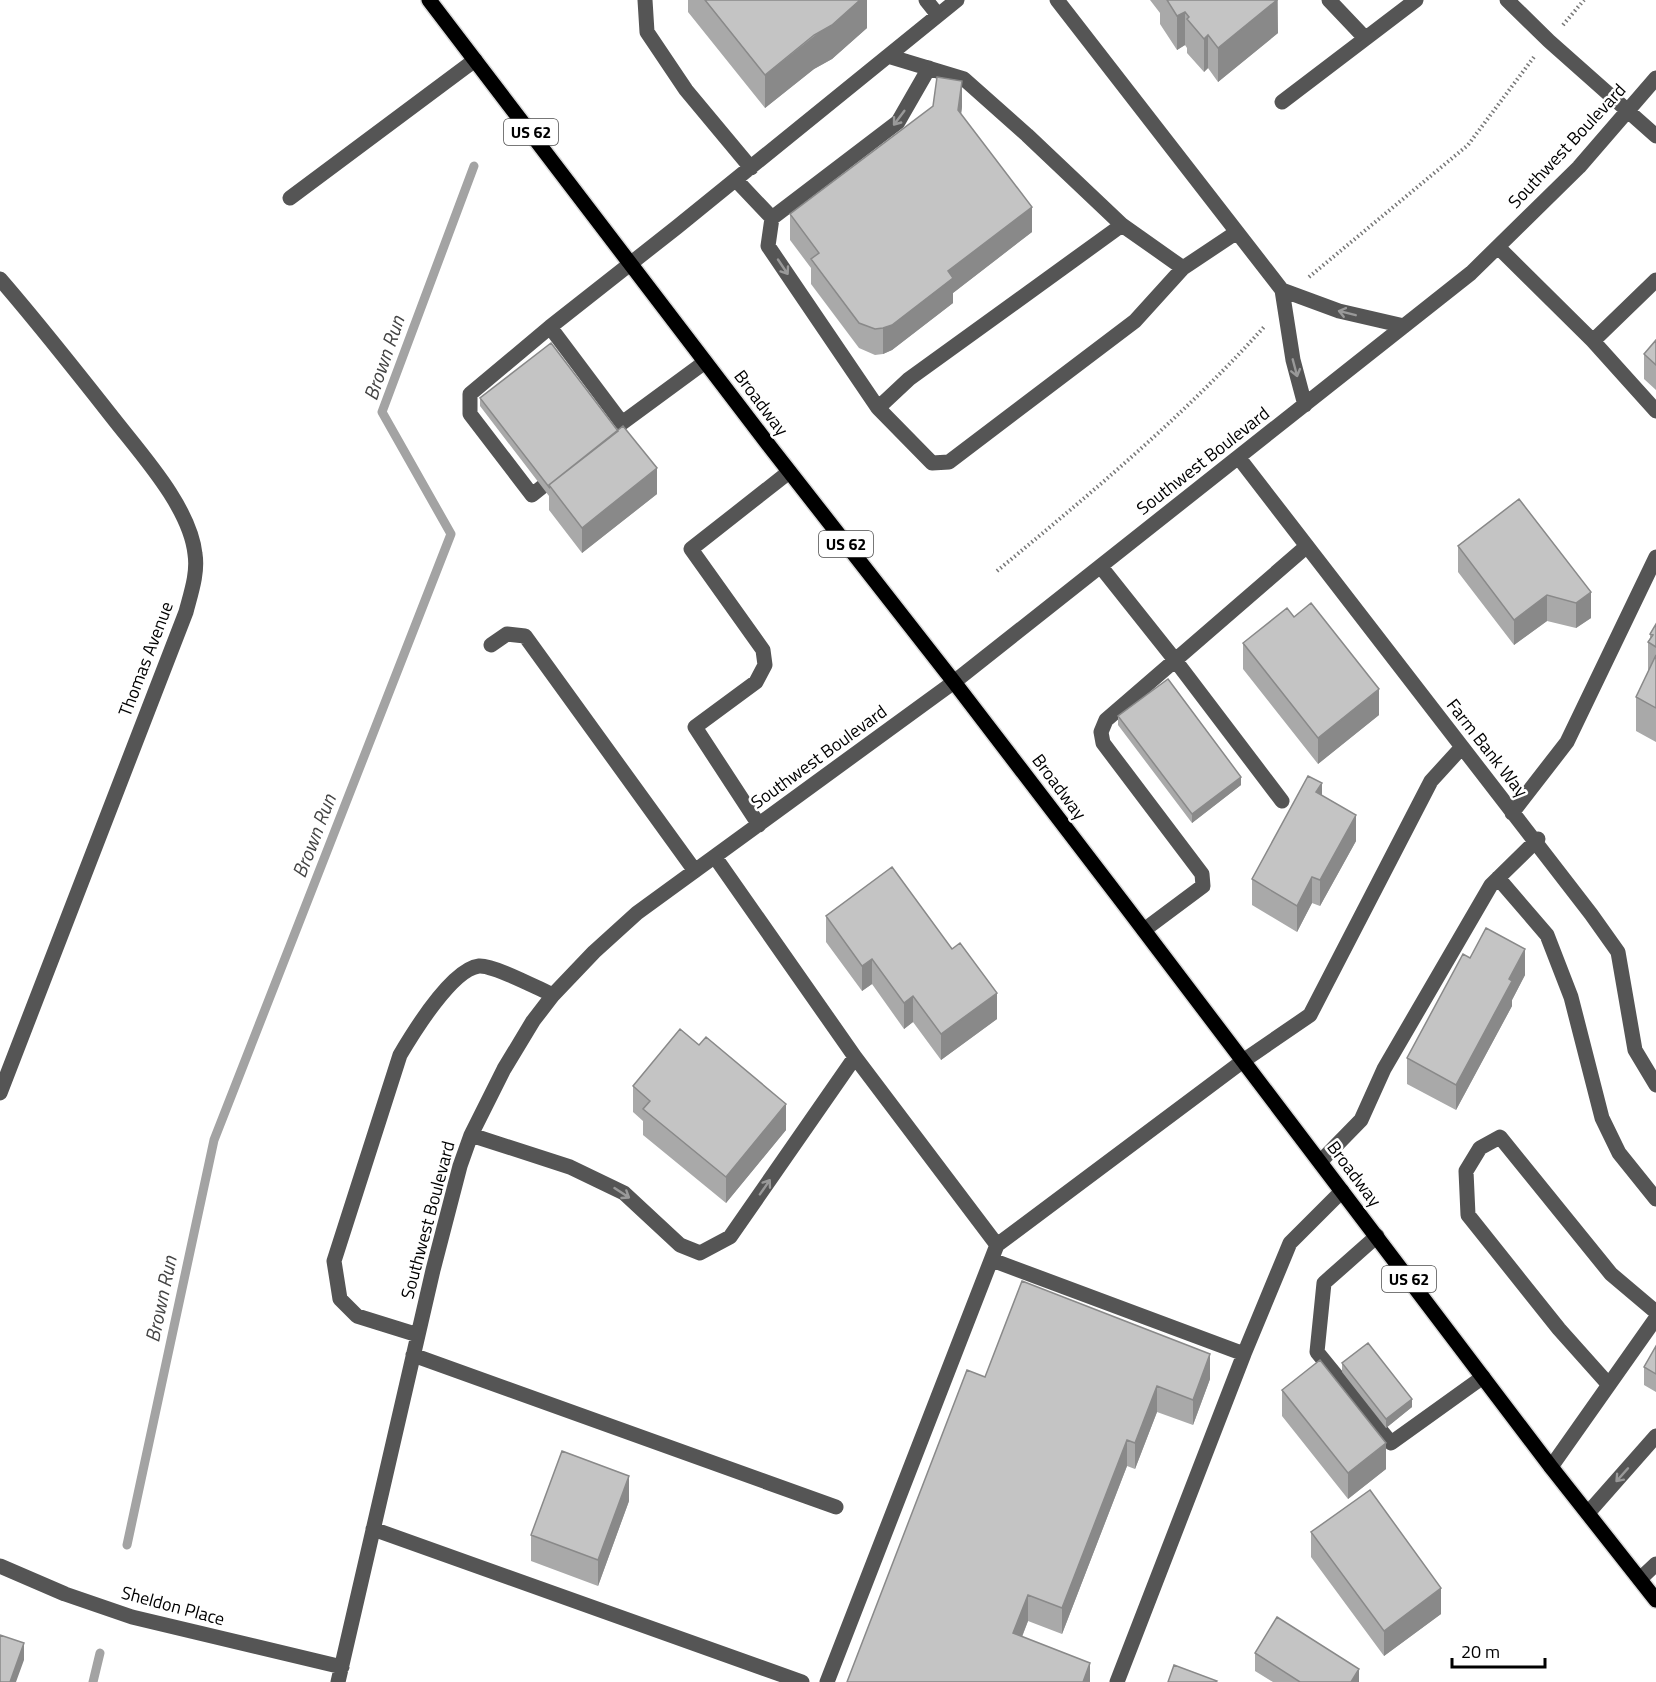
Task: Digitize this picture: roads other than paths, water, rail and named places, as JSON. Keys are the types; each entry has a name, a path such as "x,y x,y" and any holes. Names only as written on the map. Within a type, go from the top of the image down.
{"main road":[{"name":"Broadway","path":"429,0 789,472 1144,930 1551,1467 1656,1600"}],"street":[{"path":"645,0 647,32 686,90 751,168"},
{"path":"926,0 938,15"},
{"path":"542,487 532,495 470,414 470,394 957,0"},
{"path":"1057,0 1282,290 1293,360 1305,405"},
{"path":"1329,0 1365,39"},
{"path":"1282,102 1416,0"},
{"path":"1508,0 1549,41 1656,136"},
{"path":"888,56 964,79 1122,225 1183,268"},
{"path":"290,198 475,60"},
{"path":"928,68 898,122 772,218 768,246 878,408 932,463 949,462 1135,321 1183,268 1237,232"},
{"name":"Southwest Boulevard","path":"340,1674 413,1355 457,1177 471,1135 504,1069 533,1021 553,995 594,952 637,913 954,682 1471,273 1579,167 1656,78"},
{"path":"736,180 772,218"},
{"path":"878,408 909,379 1122,225"},
{"path":"1497,247 1593,341 1656,411"},
{"name":"Thomas Avenue","path":"0,279 47,334 159,477 177,504 189,530 195,554 194,583 186,612 0,1093"},
{"path":"1593,341 1656,280"},
{"path":"1282,290 1339,311 1404,326"},
{"path":"550,327 617,427 705,362"},
{"name":"Farm Bank Way","path":"1239,458 1512,813 1537,841 1618,952 1635,1050 1656,1085"},
{"path":"759,825 695,727 756,682 765,665 763,650 691,549 789,472"},
{"path":"1144,930 1203,886 1203,874 1102,743 1101,732 1106,720 1307,546"},
{"path":"1512,813 1567,742 1656,557"},
{"path":"1101,567 1282,801"},
{"path":"491,645 507,634 525,636 695,871"},
{"path":"827,1682 994,1253 1243,1061 1310,1015 1431,781 1462,747"},
{"path":"1320,1162 1360,1120 1384,1069 1491,885 1537,841"},
{"path":"715,857 994,1253 1244,1354"},
{"path":"1498,878 1547,935 1571,998 1602,1118 1618,1153 1656,1199"},
{"path":"418,1335 357,1316 340,1299 334,1261 400,1055 418,1024 465,971 480,966 506,974 553,995"},
{"path":"471,1135 570,1167 624,1193 680,1245 700,1253 730,1237 855,1057"},
{"path":"1609,1385 1559,1329 1468,1215 1466,1171 1480,1148 1500,1137 1611,1274 1656,1312"},
{"path":"1117,1682 1244,1354 1290,1243 1342,1191"},
{"path":"1377,1236 1324,1283 1317,1352 1392,1443 1484,1377"},
{"path":"1551,1467 1656,1318"},
{"path":"413,1355 836,1507"},
{"path":"1588,1513 1656,1436"},
{"path":"373,1529 802,1682"},
{"path":"1640,1579 1656,1564"},
{"name":"Sheldon Place","path":"0,1566 65,1594 132,1617 340,1674"}],"waterway":[{"name":"Brown Run","path":"127,1545 214,1140 451,534 382,412 474,166"},
{"name":"Brown Run","path":"93,1682 100,1653"}]}
